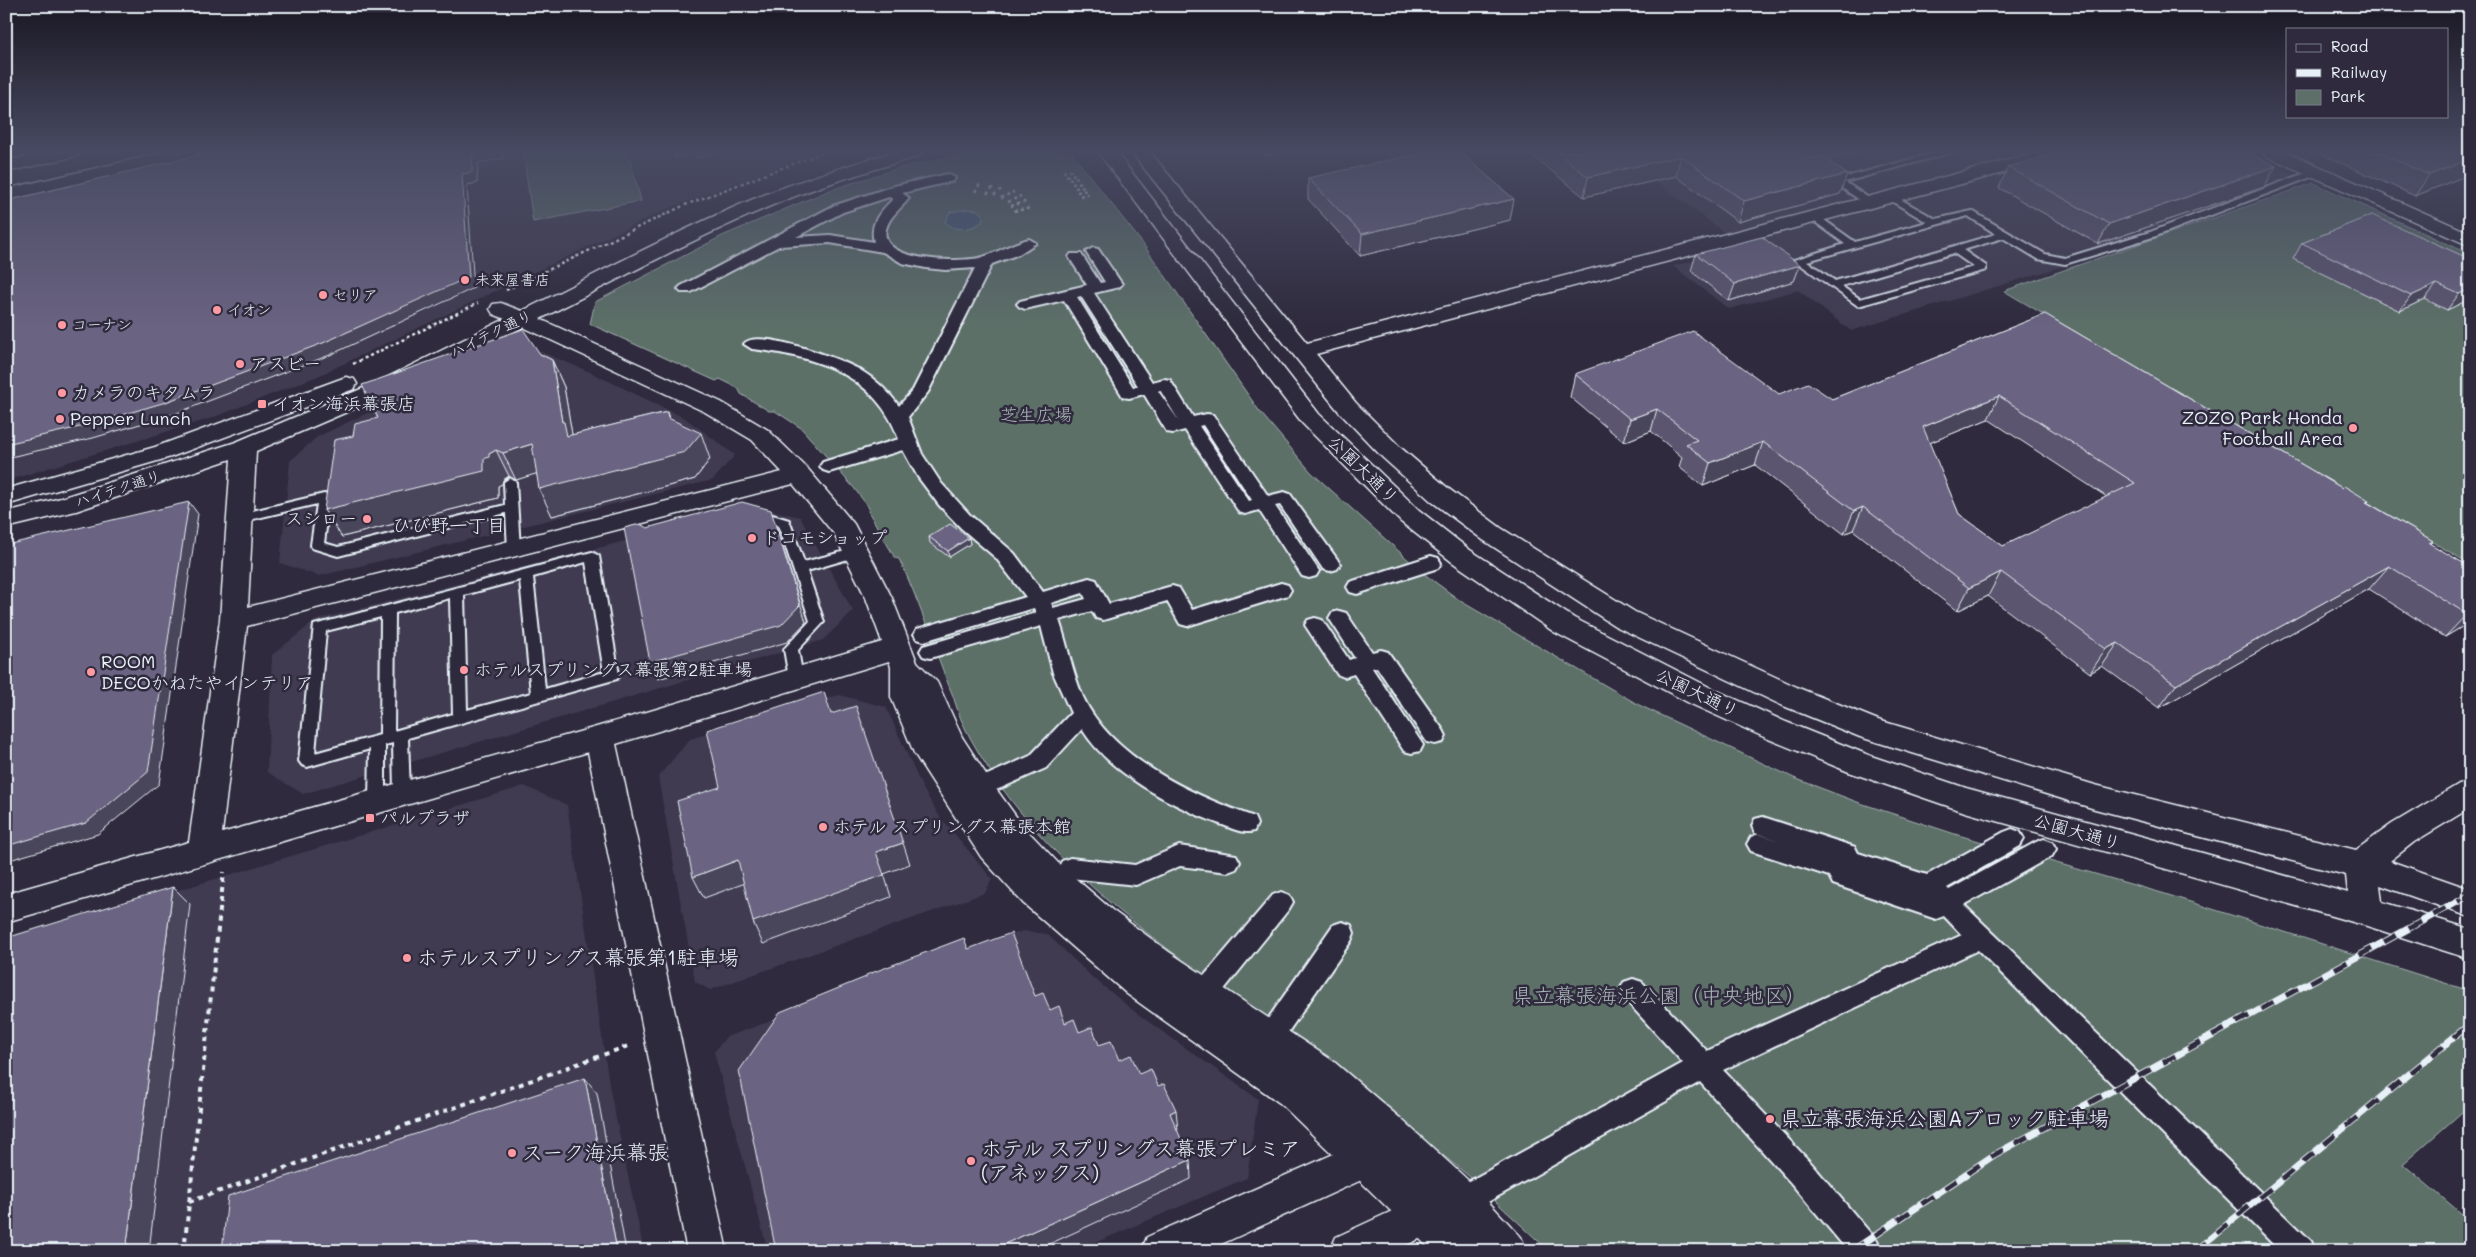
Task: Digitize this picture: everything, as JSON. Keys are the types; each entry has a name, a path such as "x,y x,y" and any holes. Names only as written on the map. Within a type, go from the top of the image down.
{"main road":[{"name":"ハイテク通り","path":"6,497 163,452 327,392 495,301 703,211"},
{"name":"ハイテク通り","path":"6,520 67,505 244,447 390,385 709,226 744,211"},
{"name":"公園大通り","path":"1152,211 1311,419 1410,516 1461,556 1564,626 1701,696 1776,730 1860,764 1965,800 2367,912 2470,944"},
{"name":"公園大通り","path":"1188,211 1348,408 1392,453 1440,495 1492,534 1625,619 1792,697 1870,729 2095,797 2361,865 2470,903"},
{"path":"1302,351 1838,211"},
{"path":"2404,211 2470,240"},
{"path":"495,301 523,319 713,407 760,436 799,475 845,530 879,598 914,650 927,690 949,741 980,791 1012,834 1049,875 1100,920 1157,963 1320,1074 1424,1165 1507,1251"},
{"path":"214,860 234,620 244,447"},
{"path":"234,620 514,548 651,522 799,475"},
{"path":"6,908 214,860 389,797 600,737 794,664 914,650"},
{"path":"914,650 905,697 929,753 966,811 998,855 1030,889 1088,942 1139,983 1294,1092 1462,1251"},
{"path":"600,737 707,1251"},
{"path":"2367,912 2361,865 2403,833 2470,793"},
{"path":"1161,1251 1364,1159 1424,1165"},
{"path":"1424,1165 1424,1216"},
{"path":"1350,1251 1424,1216"}],"street":[{"path":"686,289 768,244 835,211"},
{"path":"885,248 877,236 880,221 888,211"},
{"path":"768,244 830,239 885,248 905,258 928,264 964,265 986,261 1029,243"},
{"path":"1025,304 1114,284 1093,252"},
{"path":"1076,257 1114,335 1148,388"},
{"path":"899,418 920,392 986,261"},
{"path":"1068,294 1129,393 1164,384 1245,508 1284,498 1330,564"},
{"path":"1095,339 1114,335"},
{"path":"752,344 803,352 856,374 884,396 899,418 919,465 928,479 963,519 1004,554 1044,608 1063,673 1083,714 1101,737 1148,778 1179,797 1215,814 1246,824"},
{"path":"1109,361 1128,357"},
{"path":"1189,423 1207,419 1309,571"},
{"path":"829,466 909,442"},
{"path":"1215,462 1233,458"},
{"path":"1292,546 1313,540"},
{"path":"1357,587 1431,563"},
{"path":"914,650 1044,608 1098,602 1103,613 1172,593 1187,619 1281,590"},
{"path":"1339,618 1389,710 1412,745"},
{"path":"1315,625 1344,670 1381,657 1435,736"},
{"path":"1389,710 1412,702"},
{"path":"993,782 1038,762 1083,714"},
{"path":"1761,835 1845,865 1841,876 1936,909 1938,894 2012,839"},
{"path":"1938,894 2044,849"},
{"path":"1070,868 1136,875 1179,856 1228,862"},
{"path":"1938,894 2302,1251"},
{"path":"1213,984 1280,902"},
{"path":"1277,1027 1342,933"},
{"path":"1476,1193 1703,1066 1982,937"},
{"path":"1633,990 1801,1173 1867,1251"}],"lane":[{"path":"1915,211 1934,222"},
{"path":"1955,250 1982,268 1858,304 1799,260 1969,213 2042,257 2065,261 2153,234 2214,211"},
{"path":"1814,217 1853,245"},
{"path":"1834,285 2006,234"},
{"path":"510,482 514,548"},
{"path":"240,518 324,498 317,545 338,552 512,507"},
{"path":"744,515 752,513 785,523 817,622 794,664"},
{"path":"800,568 856,552"},
{"path":"592,556 612,675 307,761 319,628 526,574 592,556"},
{"path":"526,574 539,696"},
{"path":"457,592 460,718"},
{"path":"388,610 389,797"},
{"path":"388,738 389,797"}],"path":[{"path":"345,367 495,301 674,211"},
{"path":"184,1251 214,860"},
{"path":"189,1202 628,1046"}],"shaded area":[{"name":"イオン","path":"6,211 663,211 318,376 212,418 6,481"},
{"path":"1695,211 2228,211 2158,237 1851,331 1798,290 1729,309 1673,266 1745,248"},
{"path":"534,349 590,372 685,418 735,455 713,480 319,576 280,563 290,461 317,437 495,352"},
{"name":"ホテルスプリングス幕張第2駐車場","path":"758,507 800,517 853,611 823,640 303,794 267,772 272,655 316,620"},
{"path":"839,695 886,707 922,787 938,814 992,879 985,893 710,990 695,982 658,777 690,739"},
{"path":"524,786 567,805 610,1090 644,1251 6,1251 6,942"},
{"path":"1023,931 1047,934 1092,977 1139,1015 1258,1099 1247,1178 1076,1251 768,1251 714,1052 726,1037"}],"green space":[{"path":"531,211 591,211 533,222"},
{"name":"県立幕張海浜公園（中央地区）","path":"781,211 1117,211 1143,244 1260,412 1311,472 1423,573 1462,602 1639,705 1794,778 1860,803 1958,835 2162,893 2470,991 2470,1105 2403,1164 2470,1221 2470,1251 1566,1251 1564,1249 1549,1251 1495,1201 1497,1199 1338,1070 1311,1043 1307,1046 1210,980 1115,907 1071,867 1031,824 995,778 960,718 919,606 899,559 895,558 868,511 869,508 854,488 801,428 775,411 769,411 741,394 738,388 720,379 716,381 590,324 595,302 722,236"},
{"name":"ZOZO Park Honda Football Area","path":"2235,211 2375,211 2470,254 2470,564 2004,291"}],"water":[{"path":"978,211 983,214 982,222 973,227 958,229 945,222 950,212"}],"building":[{"name":"イオン","path":"6,211 464,211 469,277 323,343 166,402 84,426 6,444"},
{"path":"1339,211 1463,211 1362,234"},
{"path":"2085,211 2147,211 2109,224"},
{"path":"2372,215 2470,259 2470,289 2459,294 2437,284 2411,296 2302,243"},
{"path":"1762,237 1800,265 1735,284 1696,254"},
{"path":"2045,314 2342,488 2344,486 2369,501 2366,502 2433,541 2429,543 2470,567 2470,612 2467,614 2389,566 2176,685 2118,643 2106,649 2001,572 1969,588 1863,507 1854,511 1763,442 1710,463 1686,444 1697,440 1657,409 1630,419 1575,374 1693,331 1779,394 1808,383 1832,399","holes":["1999,396 2135,483 2003,546 1959,514 1923,427"]},
{"path":"523,329 540,354 552,360 562,422 564,422 567,436 667,412 668,418 701,433 685,452 539,489 532,444 503,453 496,450 484,459 484,471 324,510 334,440 353,436 355,424 378,418 362,385"},
{"name":"ROOM DECOかねたやインテリア","path":"189,502 148,772 86,823 6,846 6,545"},
{"path":"742,502 771,510 800,605 781,625 650,662 624,528 640,524 647,528"},
{"path":"950,524 969,538 948,551 929,537"},
{"path":"824,692 831,714 856,706 903,843 876,852 884,875 753,922 738,860 693,877 677,801 720,787 707,730"},
{"path":"173,887 126,1251 6,1251 6,938"},
{"path":"1011,933 1035,996 1043,993 1050,1010 1059,1006 1065,1023 1074,1019 1079,1032 1092,1027 1099,1045 1111,1041 1119,1060 1131,1055 1139,1074 1151,1069 1158,1086 1164,1084 1176,1110 1170,1113 1190,1160 989,1251 776,1251 739,1071 780,1012 866,977 866,975 964,938 968,949"},
{"name":"スーク海浜幕張","path":"585,1078 617,1251 222,1251 228,1196"}],"railway":[{"path":"1852,1251 1994,1155 2470,895"},
{"path":"2195,1251 2470,1024"}],"place":[{"name":"未来屋書店","path":"465,280"},
{"name":"セリア","path":"323,295"},
{"name":"イオン","path":"217,310"},
{"name":"コーナン","path":"62,325"},
{"name":"アスビー","path":"240,364"},
{"name":"カメラのキタムラ","path":"62,393"},
{"name":"イオン海浜幕張店","path":"262,404"},
{"name":"Pepper Lunch","path":"60,419"},
{"name":"ZOZO Park Honda Football Area","path":"2353,428"},
{"name":"スシロー","path":"367,519"},
{"name":"ドコモショップ","path":"752,538"},
{"name":"ホテルスプリングス幕張第2駐車場","path":"464,670"},
{"name":"ROOM DECOかねたやインテリア","path":"91,672"},
{"name":"パルプラザ","path":"370,818"},
{"name":"ホテル スプリングス幕張本館","path":"823,827"},
{"name":"ホテルスプリングス幕張第1駐車場","path":"407,958"},
{"name":"県立幕張海浜公園Aブロック駐車場","path":"1770,1119"},
{"name":"スーク海浜幕張","path":"512,1153"},
{"name":"ホテル スプリングス幕張プレミア (アネックス)","path":"971,1161"}],"district":[{"name":"ひび野一丁目","path":"449,525"}],"park label":[{"name":"芝生広場","path":"1036,415"}]}
